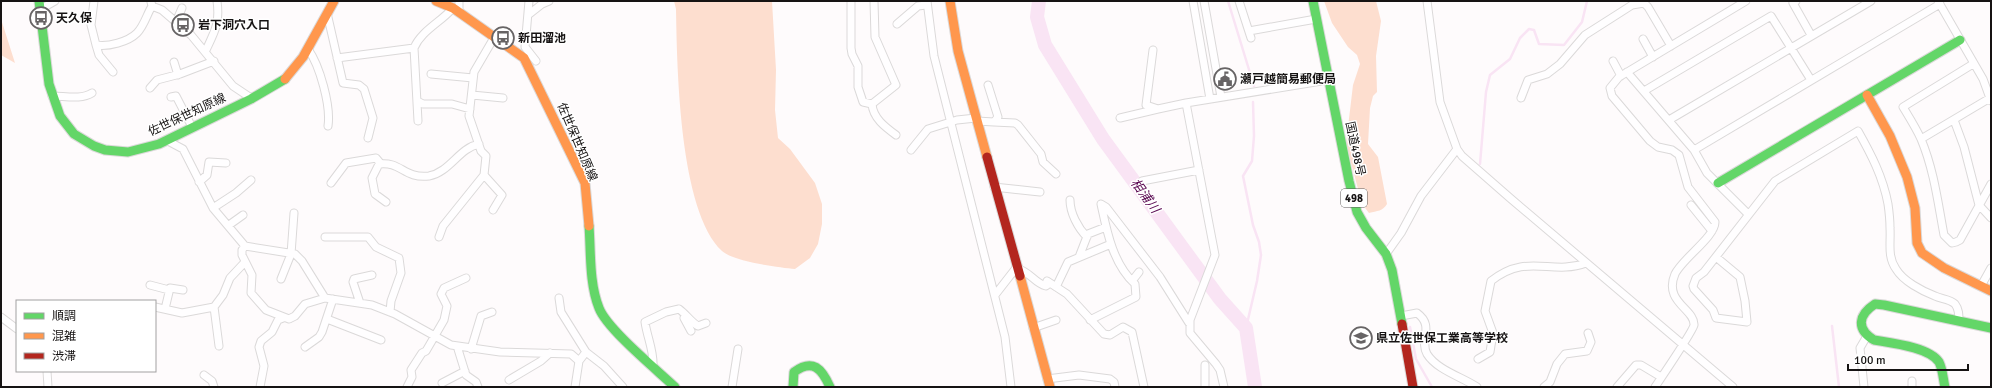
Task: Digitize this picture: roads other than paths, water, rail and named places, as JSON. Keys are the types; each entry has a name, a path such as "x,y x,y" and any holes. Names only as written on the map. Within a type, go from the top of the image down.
{"main road":[{"name":"佐世保世知原線","path":"39,5 48,82 55,106 63,123 79,139 93,147 111,151 127,152 142,149 166,140 251,98 290,75 302,60 334,1"},
{"name":"佐世保世知原線","path":"436,1 457,7 495,36 524,53 584,183 594,292 599,309 610,325 676,387"},
{"path":"950,1 954,33 976,120 1048,383"},
{"name":"国道498号","path":"1313,1 1328,80 1357,212 1366,228 1386,254 1392,270 1413,387"},
{"path":"1718,183 1960,40"},
{"path":"1867,95 1890,134 1908,174 1915,210 1916,239 1919,248 1928,258 1991,291"},
{"path":"1945,387 1942,369 1936,359 1924,352 1867,336 1863,332 1861,323 1862,316 1865,311 1875,304 1991,328"},
{"path":"793,387 794,372 801,366 808,365 818,368 826,377 830,387"}],"street":[{"path":"39,5 55,1"},
{"path":"94,1 91,25 96,45 99,55 113,72"},
{"path":"206,50 217,28 219,15 217,1"},
{"path":"529,1 524,53 536,61"},
{"path":"528,15 542,4 549,1"},
{"path":"872,104 896,85 875,37 874,1"},
{"path":"1193,1 1210,99"},
{"path":"1204,1 1221,97"},
{"path":"1239,1 1250,35 1316,19"},
{"path":"1427,1 1440,102 1457,149 1470,163 1733,387"},
{"path":"1655,387 1692,331 1694,322 1676,299 1673,288 1674,280 1682,263 1712,231 1715,222 1688,187 1679,156 1672,150 1654,144 1612,96 1610,88 1624,74 1746,1"},
{"path":"1796,1 1792,3 1811,35"},
{"path":"1669,120 1871,1"},
{"path":"850,2 851,48 852,54 858,66 858,87 863,102 872,104"},
{"path":"96,45 104,46 116,43 128,39 137,33 151,3 162,10 206,50 233,86 251,98"},
{"path":"897,24 918,6 926,3 934,56 1006,337 1011,387"},
{"path":"1521,98 1528,80 1547,74 1560,64 1585,35 1632,5 1644,3 1648,7 1671,46"},
{"path":"1694,150 1939,3 1973,64 1984,80 1990,100 1920,139"},
{"path":"418,121 414,48 429,29 445,18 457,7"},
{"path":"176,22 182,8"},
{"path":"327,13 343,83 360,85 364,89 368,100 373,118 368,138"},
{"path":"1644,91 1771,16 1811,80"},
{"path":"439,237 484,175 486,156 481,151 470,116 470,110 473,78 476,66 495,36"},
{"path":"1643,39 1653,57"},
{"path":"337,58 414,48"},
{"path":"308,49 316,60 330,115 328,126"},
{"path":"1153,50 1146,105 1158,109"},
{"path":"150,88 158,80 178,75 214,61"},
{"path":"1613,61 1624,74 1644,91 1669,120 1694,150 1707,173 1748,214"},
{"path":"174,62 178,75"},
{"path":"1973,64 1903,106 1920,139 1936,187 1944,235 1952,243 1960,240 1991,184"},
{"path":"431,74 473,78"},
{"path":"1120,118 1186,103 1328,80"},
{"path":"988,85 998,117 994,122"},
{"path":"52,96 69,95 79,97 87,96 92,93"},
{"path":"472,95 503,98"},
{"path":"171,98 176,96 192,127"},
{"path":"417,101 423,104 452,104 470,110"},
{"path":"1186,103 1215,255 1190,321 1190,333 1220,370 1224,387"},
{"path":"872,104 872,111 884,127 896,135"},
{"path":"912,150 928,129 951,122 976,120 1015,123 1041,154 1043,162 1056,174"},
{"path":"1954,120 1964,147 1979,205 1991,218"},
{"path":"1716,257 1740,277 1745,301 1747,322 1716,318 1713,310 1694,289 1693,286 1696,278 1704,272 1775,181 1858,131 1873,157 1885,190 1889,216 1889,250 1892,263 1896,270 1906,280 1933,296 1951,301 1955,304 1959,321"},
{"path":"166,140 183,149 213,208 229,225 245,246 295,254 302,261 325,298"},
{"path":"386,202 375,194 372,178 379,164 388,163 397,166 409,175 431,176 455,161 471,146 479,144"},
{"path":"1386,254 1401,233 1421,196 1457,149"},
{"path":"331,183 346,163 376,158 381,164"},
{"path":"199,182 207,175 209,162 226,162"},
{"path":"1142,181 1199,170"},
{"path":"484,175 502,195 493,210"},
{"path":"213,208 236,193 251,180"},
{"path":"994,187 1040,192"},
{"path":"1070,200 1070,207 1081,231 1087,238"},
{"path":"1090,320 1136,297 1136,284 1127,276 1115,255 1100,204 1106,207 1160,278 1190,321"},
{"path":"1691,205 1712,231"},
{"path":"282,279 290,254 294,213"},
{"path":"229,225 243,216"},
{"path":"1079,257 1088,234 1106,227"},
{"path":"324,237 368,237 376,247 399,258 402,273 391,301 390,312"},
{"path":"1056,287 1068,262 1111,244"},
{"path":"245,246 242,250 242,255 252,275 251,293 253,297 266,310 284,318 289,319 295,316 305,304 325,298 334,299 372,305 390,312 451,345 500,352 571,354 579,361"},
{"path":"156,307 182,313 214,307 223,295 230,278 245,262"},
{"path":"1478,359 1490,352 1492,333 1486,311 1491,281 1500,274 1516,267 1532,265 1575,267 1586,263"},
{"path":"996,295 1016,268 1026,271 1040,284 1046,286 1048,282 1066,294 1104,334 1110,334 1123,327 1132,332 1144,387"},
{"path":"1981,286 1991,268"},
{"path":"1132,280 1139,272"},
{"path":"360,303 353,282 354,279 372,275"},
{"path":"407,387 412,377 411,370 435,337 444,320 447,306 441,294 444,288 466,278"},
{"path":"150,285 169,290 170,288 183,290"},
{"path":"165,309 169,290"},
{"path":"559,298 561,312 586,352 604,366 623,387"},
{"path":"305,347 319,337 334,299"},
{"path":"214,307 219,346"},
{"path":"653,366 654,356 645,322 666,312 679,309 698,326 706,323"},
{"path":"679,309 692,331"},
{"path":"471,349 481,316 492,312"},
{"path":"1401,316 1417,313 1422,317 1426,323 1426,351 1428,355 1440,366 1477,387"},
{"path":"1,317 16,328"},
{"path":"260,387 264,366 260,347 261,342 272,332 278,320 284,318"},
{"path":"327,319 381,340"},
{"path":"1032,328 1056,320"},
{"path":"1544,387 1550,382 1557,364 1565,354 1587,351 1591,342 1588,333"},
{"path":"1864,387 1860,348 1867,336"},
{"path":"457,346 466,375 476,382 478,387"},
{"path":"732,387 738,349"},
{"path":"575,387 579,361 586,352"},
{"path":"509,380 541,362 550,353"},
{"path":"1205,365 1205,387"},
{"path":"1617,387 1636,365 1641,365 1661,377"},
{"path":"442,383 465,371"},
{"path":"47,372 48,387"},
{"path":"204,374 212,380 214,387"},
{"path":"1048,383 1079,375 1110,379 1114,382 1115,387"}],"waterway":[{"name":"相浦川","path":"1039,1 1037,17 1045,45 1103,139 1220,299 1246,328 1255,387"},
{"path":"1228,1 1254,86"},
{"path":"1480,164 1486,92 1490,75 1510,59 1520,38 1529,29 1534,30 1539,44 1564,45 1582,22 1587,1"},
{"path":"1246,328 1257,281 1261,255 1243,176 1252,161 1254,136 1253,102"},
{"path":"1832,326 1839,387"},
{"path":"1410,327 1416,359 1432,387"}],"place":[{"name":"天久保","path":"41,18"},
{"name":"岩下洞穴入口","path":"183,25"},
{"name":"新田溜池","path":"503,38"},
{"name":"瀬戸越簡易郵便局","path":"1225,79"},
{"name":"県立佐世保工業高等学校","path":"1361,338"}]}
